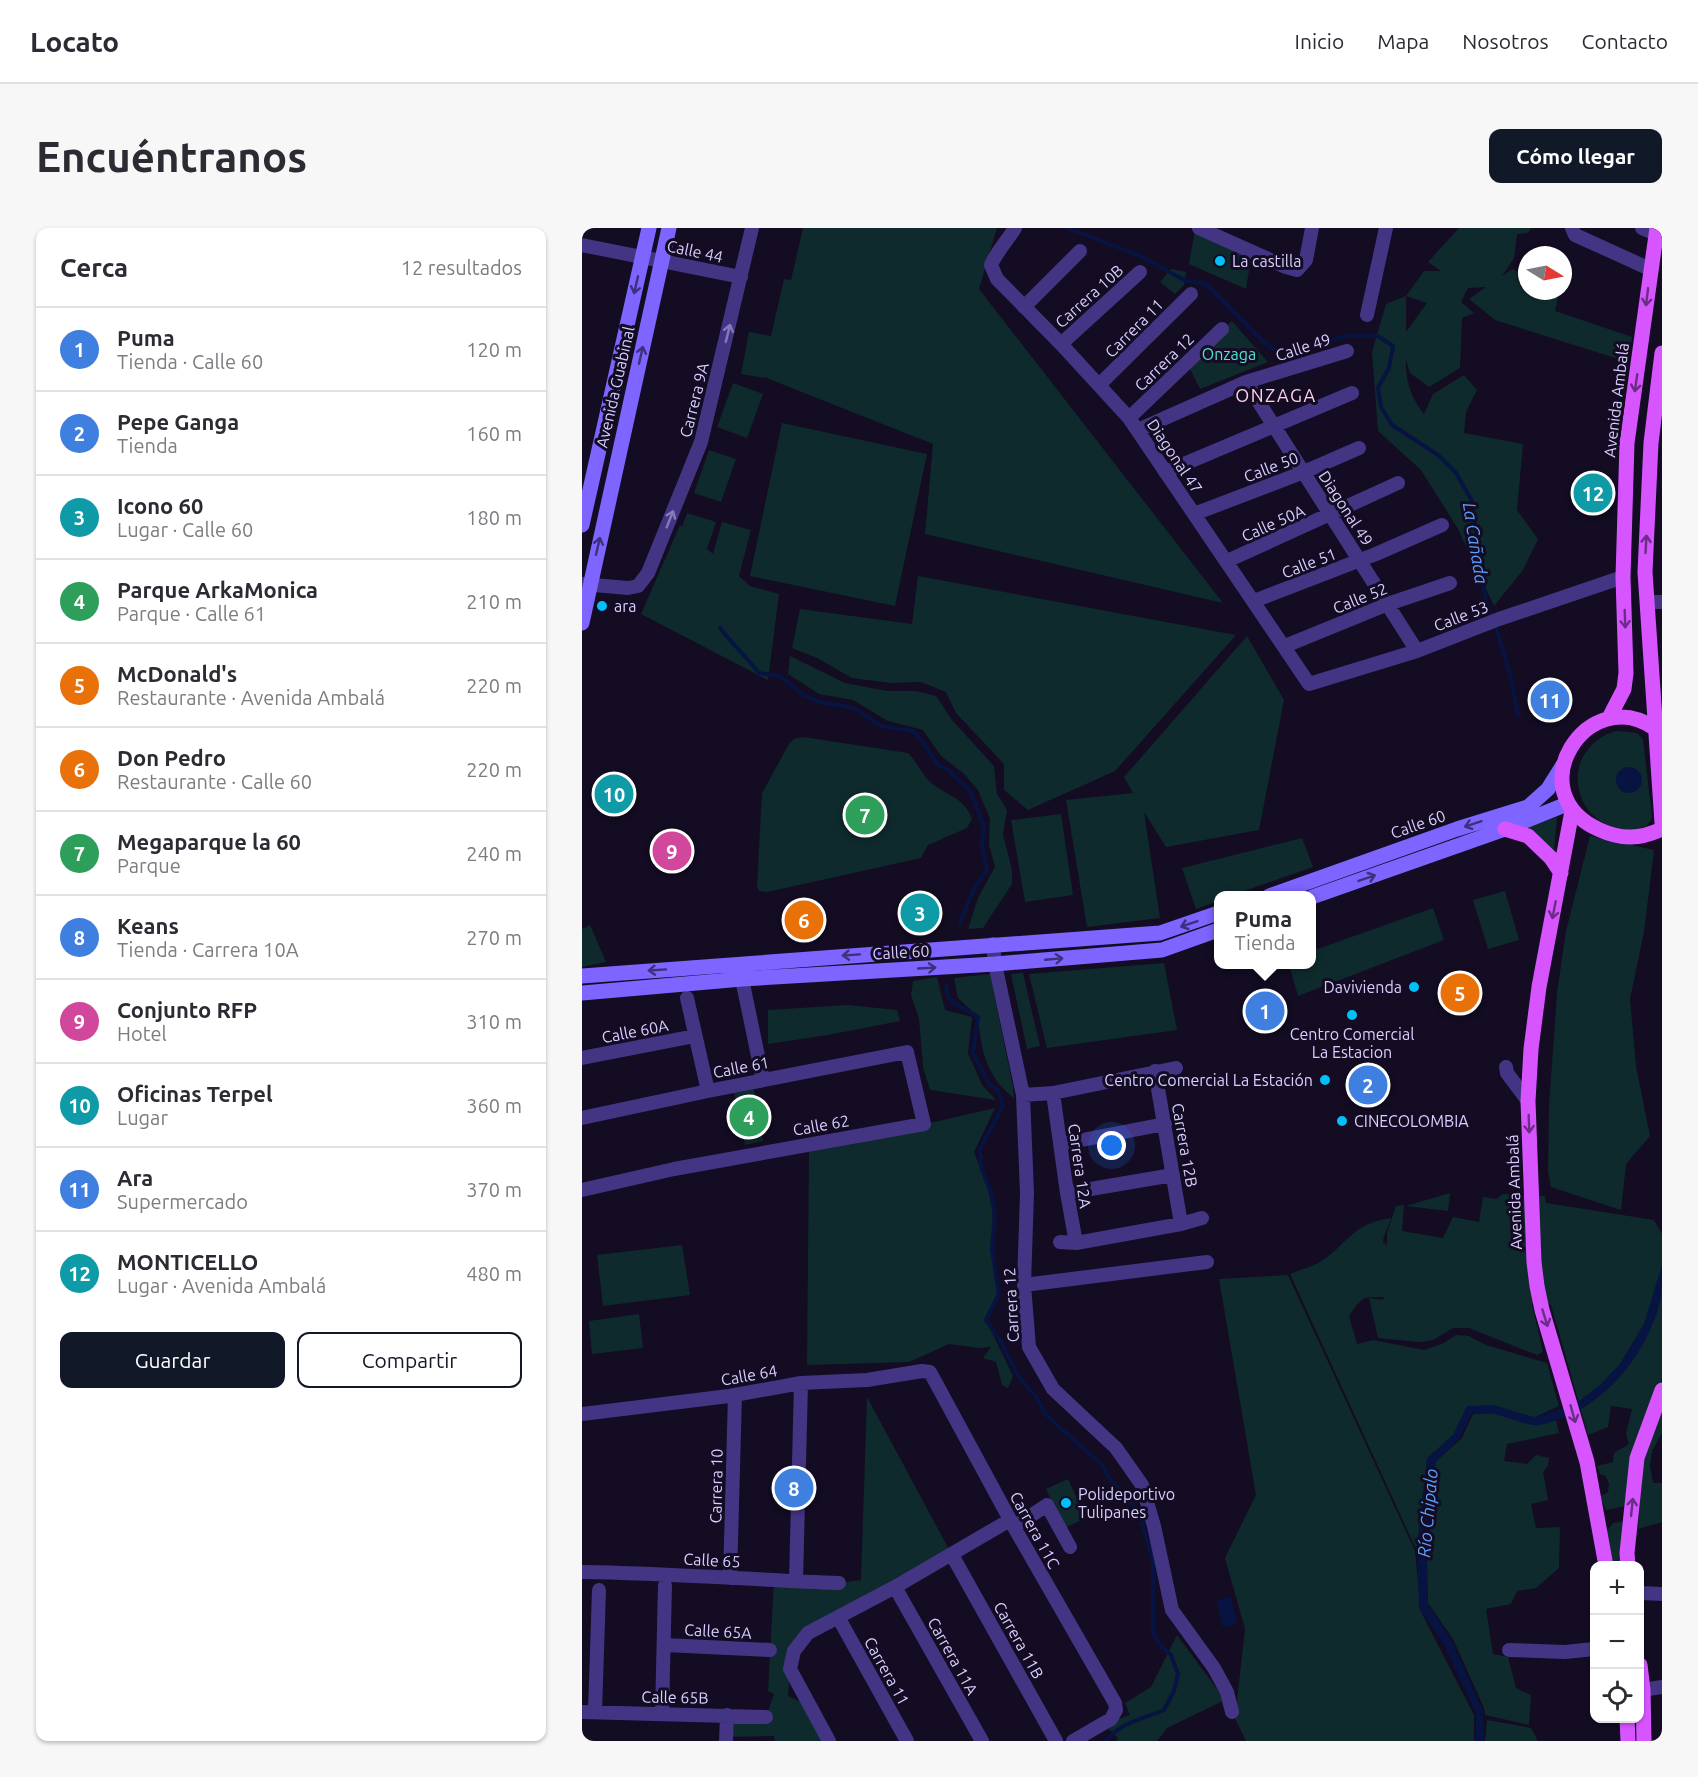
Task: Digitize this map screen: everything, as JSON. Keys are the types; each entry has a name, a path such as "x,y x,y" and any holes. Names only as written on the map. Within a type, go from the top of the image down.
{"main road":[{"name":"Avenida Guabinal","path":"582,525 588,469 649,228"},
{"name":"Avenida Guabinal","path":"582,623 586,584 669,228"},
{"name":"Avenida Ambalá","path":"1609,718 1624,689 1626,673 1623,577 1627,443 1650,270 1652,230"},
{"path":"1662,353 1651,443 1645,572 1654,602 1654,728 1662,823"},
{"path":"1563,765 1567,753 1584,732 1609,718 1619,716 1641,719 1654,728"},
{"name":"Avenida Ambalá","path":"1563,765 1563,790 1570,808 1562,873 1539,987 1531,1048 1528,1101 1537,1286 1587,1462 1605,1561"},
{"name":"Calle 60","path":"1283,891 1457,829 1528,807 1548,789 1563,765"},
{"path":"1570,808 1595,827 1618,836 1638,838 1662,829"},
{"name":"Calle 60","path":"1316,895 1570,808"},
{"path":"1505,829 1528,836 1551,858 1562,873"},
{"name":"Calle 60","path":"582,976 1160,933 1214,914"},
{"name":"Calle 60","path":"582,993 742,979 995,964 1162,950 1214,931"},
{"path":"1628,1561 1637,1458 1660,1399"},
{"path":"1627,1723 1628,1741"},
{"path":"1644,1723 1644,1741"}],"street":[{"name":"Carrera 9A","path":"586,584 628,588 638,586 648,573 701,442 752,228"},
{"name":"Diagonal 47","path":"1015,228 997,251 991,265 997,279 1129,418 1310,684"},
{"path":"1199,228 1286,267 1298,270 1306,260 1312,228"},
{"path":"1233,243 1236,228"},
{"path":"1367,315 1386,228"},
{"path":"1572,228 1575,235 1650,270"},
{"name":"Calle 44","path":"582,245 741,278"},
{"path":"1024,307 1080,251"},
{"name":"Carrera 10B","path":"1061,344 1140,272"},
{"name":"Carrera 11","path":"1099,385 1191,294"},
{"name":"Carrera 12","path":"1129,418 1222,329"},
{"name":"Calle 49","path":"1137,430 1246,382 1347,351"},
{"name":"Diagonal 49","path":"1246,382 1417,651"},
{"path":"1166,472 1352,393"},
{"name":"Calle 50","path":"1194,514 1304,472 1359,448"},
{"name":"Calle 50A","path":"1227,561 1398,483"},
{"name":"Calle 51","path":"1254,602 1360,561 1442,525"},
{"name":"Calle 53","path":"1310,684 1417,651 1494,620 1623,577"},
{"name":"Calle 52","path":"1285,646 1388,604 1450,583"},
{"name":"Carrera 12","path":"993,944 995,964 1023,1095 1027,1193 1024,1285 1029,1347 1053,1389 1116,1448 1142,1485 1154,1526 1172,1610 1214,1668 1227,1692 1232,1712"},
{"path":"742,979 763,1080"},
{"path":"687,998 708,1090"},
{"name":"Calle 60A","path":"582,1058 695,1036"},
{"name":"Calle 61","path":"582,1118 708,1090 907,1052 924,1124"},
{"path":"1506,1067 1528,1101"},
{"path":"1023,1095 1053,1093 1176,1068"},
{"name":"Carrera 12B","path":"1155,1071 1181,1224"},
{"name":"Carrera 12A","path":"1053,1093 1076,1243"},
{"name":"Calle 62","path":"582,1190 674,1169 924,1124"},
{"path":"1061,1144 1165,1124"},
{"path":"1067,1193 1173,1174"},
{"path":"1060,1242 1076,1243 1202,1218"},
{"path":"1024,1285 1207,1262"},
{"name":"Calle 64","path":"582,1414 735,1395 801,1383 867,1380 922,1371"},
{"name":"Carrera 11C","path":"922,1371 930,1372 1012,1523 1115,1702 1116,1710 1111,1719 1073,1741"},
{"path":"796,1581 801,1383"},
{"name":"Carrera 10","path":"730,1578 735,1395"},
{"path":"829,1741 790,1669 794,1651 808,1633 1047,1505 1070,1547"},
{"name":"Carrera 11B","path":"952,1555 1056,1741"},
{"name":"Calle 65","path":"582,1572 839,1583"},
{"path":"662,1713 665,1586"},
{"name":"Carrera 11A","path":"895,1587 982,1741"},
{"path":"589,1712 599,1590"},
{"path":"1644,1593 1662,1594"},
{"name":"Carrera 11","path":"838,1617 907,1741"},
{"name":"Calle 65A","path":"665,1645 770,1650"},
{"path":"1509,1650 1565,1652 1590,1649"},
{"path":"1644,1690 1662,1686"},
{"name":"Calle 65B","path":"589,1712 766,1717"},
{"path":"726,1741 727,1715"}],"green space":[{"path":"803,228 997,228 979,289 1223,603 925,534 933,444 764,377 741,374 749,332 771,336 784,279 791,280"},
{"path":"1459,228 1531,228 1528,233 1517,234 1514,258 1502,276 1513,269 1518,272 1518,300 1558,300 1555,311 1632,337 1628,362 1495,320 1469,299 1486,287 1468,288 1461,302 1474,313 1462,318 1460,368 1429,387 1410,373 1406,360 1410,388 1424,414 1433,394 1464,375 1477,390 1466,412 1464,433 1523,444 1517,510 1538,539 1523,570 1494,606 1458,529 1421,470 1378,431 1372,352 1386,304 1406,296 1424,271 1441,271 1428,262","holes":["1406,296 1427,303 1406,332"]},
{"name":"La castilla","path":"1195,230 1251,258 1246,289 1189,264"},
{"path":"1171,269 1186,272 1184,285 1175,294 1160,282"},
{"name":"Onzaga","path":"1232,321 1268,362 1200,389 1187,363"},
{"path":"733,383 763,394 747,438 717,427"},
{"path":"782,423 927,454 895,606 750,576"},
{"path":"709,450 736,459 721,502 694,493"},
{"path":"687,513 716,522 707,549 713,554 722,522 751,530 739,576 750,586 779,594 768,680 641,614"},
{"path":"918,576 1236,635 1115,771 1028,810 1004,790 1004,764 956,713 946,692 921,682 891,683 852,678 817,658 792,648 800,609 912,624"},
{"path":"1247,636 1284,700 1259,830 1166,847 1144,812 1160,918 1087,927 1066,800 1133,793 1124,777"},
{"path":"790,656 845,683 887,691 916,691 936,696 952,720 994,766 997,794 1007,810 1003,834 1012,870 1012,884 983,928 968,929 978,898 995,867 989,845 990,819 978,790 963,773 941,756 923,730 888,721 853,700 819,694 788,674"},
{"path":"1617,731 1637,733 1643,739 1652,817 1643,828 1627,830 1602,822 1590,812 1581,797 1578,771 1584,755 1598,740"},
{"path":"803,737 908,753 929,781 964,805 972,819 967,828 928,845 921,858 767,892 759,891 757,886 762,793 789,744 794,739"},
{"path":"1061,814 1073,895 1025,902 1011,820"},
{"path":"1557,817 1554,850 1528,827"},
{"path":"1590,836 1654,850 1644,932 1630,999 1636,1066 1650,1136 1626,1164 1621,1210 1551,1187 1548,1172 1549,1106 1557,993 1566,931"},
{"path":"1302,838 1313,867 1244,891 1214,891 1214,902 1196,909 1182,868"},
{"path":"1505,891 1519,940 1488,949 1473,900"},
{"path":"1433,908 1444,940 1298,996 1290,969 1316,969 1316,950"},
{"path":"590,925 606,962 582,967 582,929"},
{"path":"1164,963 1177,1030 1047,1048 1029,974"},
{"path":"1023,973 1040,1046 1027,1049 1011,974"},
{"path":"990,974 1014,1098 991,1072 983,1051 978,1017 958,998 954,978"},
{"path":"937,977 945,1010 972,1017 968,1053 982,1085 996,1100 930,1090 923,1067 919,1018 911,995 913,981"},
{"path":"848,1005 897,1010 900,1021 768,1044 768,1010"},
{"path":"754,1089 763,1141 745,1145 734,1093"},
{"path":"995,1108 974,1152 992,1199 994,1263 999,1294 986,1320 1013,1376 1008,1388 1002,1385 996,1362 983,1358 991,1347 979,1348 949,1344 909,1362 807,1365 809,1151"},
{"path":"1450,1193 1448,1211 1406,1206"},
{"path":"1503,1194 1545,1196 1546,1203 1654,1220 1662,1234 1662,1379 1653,1401 1630,1505 1606,1510 1600,1497 1608,1492 1609,1484 1606,1476 1600,1474 1597,1466 1613,1462 1614,1453 1629,1444 1626,1434 1632,1409 1611,1406 1608,1427 1588,1435 1551,1305 1542,1299 1539,1303 1532,1304 1543,1352 1537,1355 1469,1328 1453,1328 1433,1340 1420,1342 1378,1338 1369,1298 1383,1300 1384,1297 1371,1297 1363,1299 1349,1316 1357,1344 1373,1340 1424,1350 1444,1343 1456,1335 1469,1336 1486,1345 1547,1363 1559,1406 1533,1418 1468,1408 1455,1435 1429,1459 1419,1547 1416,1549 1290,1274 1320,1262 1351,1235 1367,1225 1391,1218 1383,1242 1387,1246 1387,1233 1396,1206 1404,1205 1402,1231 1443,1238 1453,1217 1479,1222 1483,1197 1496,1199"},
{"path":"682,1245 690,1295 603,1306 597,1255"},
{"path":"1288,1275 1415,1551 1421,1612 1474,1715 1474,1741 1246,1741 1235,1718 1245,1629 1225,1558 1256,1495 1219,1279"},
{"path":"639,1314 643,1348 592,1354 589,1321"},
{"path":"867,1397 952,1555 808,1633 790,1669 788,1696 810,1706 829,1741 775,1741 774,1736 726,1737 727,1715 766,1717 774,1694 768,1691 774,1581 839,1583 861,1580"},
{"path":"1662,1408 1662,1433 1652,1451 1650,1466 1653,1483 1662,1483 1662,1522 1638,1529 1641,1469"},
{"path":"1493,1413 1534,1425 1556,1420 1559,1433 1507,1444 1504,1461 1527,1464 1536,1455 1549,1458 1548,1466 1543,1472 1548,1500 1531,1504 1536,1528 1560,1527 1559,1568 1536,1588 1517,1591 1511,1604 1486,1609 1493,1654 1508,1657 1516,1688 1531,1695 1529,1725 1485,1715 1453,1639 1428,1603 1426,1545 1435,1462 1462,1438 1473,1414"},
{"name":"Polideportivo Tulipanes","path":"1068,1479 1086,1518 1064,1528 1046,1489"},
{"path":"1628,1521 1626,1561 1610,1561 1605,1534 1613,1523"},
{"path":"1177,1635 1225,1700 1167,1728 1157,1741 1116,1741 1118,1738 1104,1724 1130,1715 1125,1703 1151,1687"},
{"path":"1487,1720 1531,1728 1538,1741 1485,1741"}],"water":[{"path":"1629,767 1638,771 1642,780 1638,789 1629,793 1620,789 1616,780 1620,771"},
{"name":"Río Chipalo","path":"1662,1265 1661,1298 1645,1341 1633,1361 1601,1395 1583,1408 1540,1425 1495,1414 1472,1413 1460,1438 1436,1462 1427,1547 1428,1605 1452,1641 1483,1711 1484,1741 1475,1741 1476,1713 1444,1645 1419,1608 1417,1545 1427,1458 1453,1435 1467,1406 1493,1405 1534,1417 1574,1405 1601,1384 1619,1365 1644,1324"},
{"path":"1231,1597 1237,1624 1222,1627 1217,1600"}],"waterway":[{"name":"La Cañada","path":"1068,228 1140,256 1184,280 1206,284 1263,342 1276,351 1284,352 1346,336 1378,336 1393,346 1389,368 1378,388 1381,407 1392,425 1438,455 1456,473 1472,501 1485,597 1492,617"},
{"name":"La Cañada","path":"1495,625 1510,674 1518,715"},
{"path":"720,628 759,673 780,676 803,695 820,702 854,708 881,726 913,731 938,765 947,769 971,792 984,826 982,846 987,869 973,891 959,924"},
{"path":"946,985 952,1002 978,1017 973,1053 989,1084 998,1090 1003,1106 980,1149 981,1167 990,1190 995,1215 992,1249 999,1294 986,1320 1019,1377 1037,1398 1046,1415 1102,1465 1110,1480 1139,1513 1153,1560 1153,1634 1171,1655 1178,1674 1174,1691 1164,1710 1125,1725 1106,1741"}],"place":[{"name":"La castilla","path":"1220,261"},
{"name":"MONTICELLO","path":"1593,493"},
{"name":"ara","path":"602,606"},
{"name":"Ara","path":"1550,700"},
{"name":"Oficinas Terpel","path":"614,794"},
{"name":"Megaparque la 60","path":"865,815"},
{"name":"Conjunto RFP","path":"672,851"},
{"name":"Icono 60","path":"920,913"},
{"name":"Don Pedro","path":"804,920"},
{"name":"Davivienda","path":"1414,987"},
{"name":"McDonald's","path":"1460,993"},
{"name":"Puma","path":"1265,1011"},
{"name":"Centro Comercial La Estacion","path":"1352,1015"},
{"name":"Centro Comercial La Estación","path":"1325,1080"},
{"name":"Pepe Ganga","path":"1368,1085"},
{"name":"Parque ArkaMonica","path":"749,1117"},
{"name":"CINECOLOMBIA","path":"1342,1121"},
{"name":"Keans","path":"794,1488"},
{"name":"Polideportivo Tulipanes","path":"1066,1503"}],"district":[{"name":"ONZAGA","path":"1276,395"}]}
